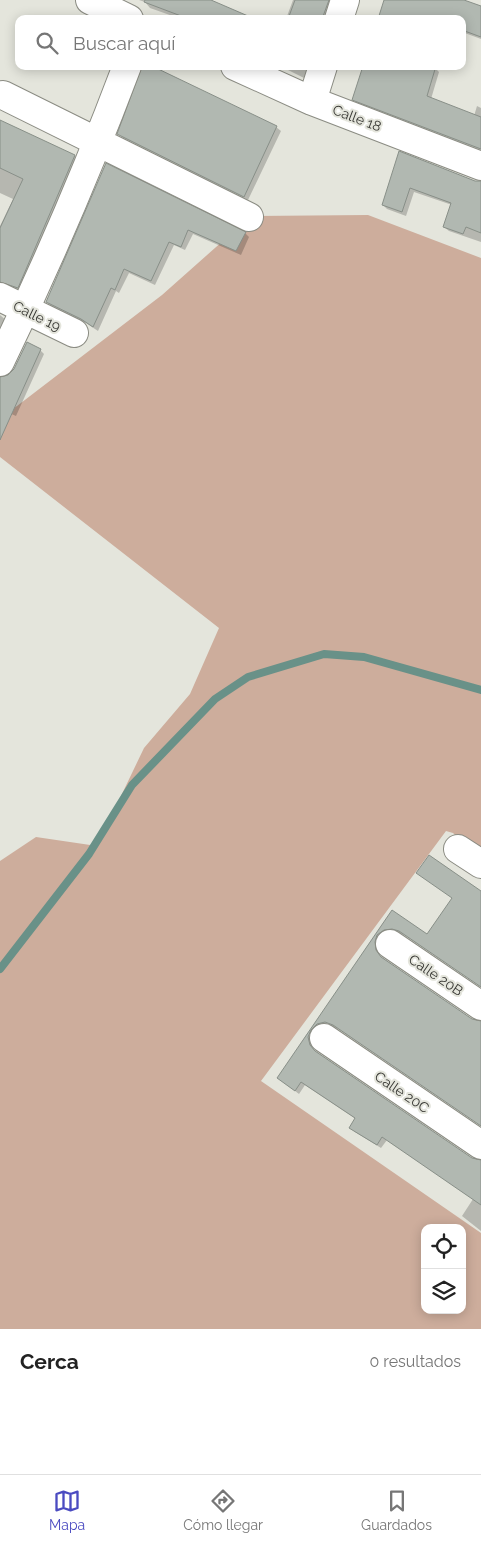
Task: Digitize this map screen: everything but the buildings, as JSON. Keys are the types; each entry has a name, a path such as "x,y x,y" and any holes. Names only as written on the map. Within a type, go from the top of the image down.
{"street":[{"path":"90,0 121,15"},
{"path":"340,15 345,0"},
{"path":"0,362 25,311 98,143 125,70"},
{"name":"Calle 18","path":"243,70 312,101 481,166"},
{"path":"312,101 322,70"},
{"path":"3,95 249,218"},
{"name":"Calle 19","path":"0,297 25,311 74,333"},
{"path":"458,849 481,864"},
{"name":"Calle 20B","path":"390,944 481,1006"},
{"name":"Calle 20C","path":"324,1038 481,1145"}],"shaded area":[{"path":"368,215 481,258 481,858 453,833 446,831 261,1081 481,1233 481,1329 0,1329 0,861 36,837 97,846 144,748 190,694 219,628 0,457 0,417 162,295 251,216"}],"waterway":[{"path":"0,969 89,854 132,785 215,699 248,677 324,654 364,657 481,690"}]}
